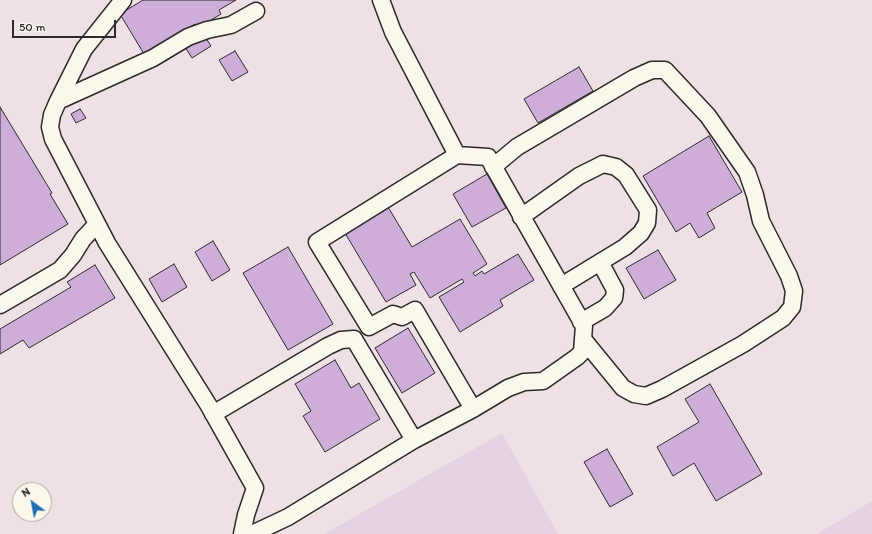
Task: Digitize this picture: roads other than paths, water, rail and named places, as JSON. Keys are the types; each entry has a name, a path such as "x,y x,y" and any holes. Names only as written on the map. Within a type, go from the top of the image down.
{"lane":[{"path":"123,0 84,49 58,101 52,115 50,127 53,139 107,243 213,414 255,488 246,515 242,534"},
{"path":"381,0 393,32 458,155"},
{"path":"58,101 153,58 188,38 207,30 232,25 256,11"},
{"path":"493,167 517,147 634,78 652,70 665,70 708,116 747,172 755,195 761,221 789,276 794,291 792,307 783,318 743,344 662,389 646,396 634,394 623,388 583,339"},
{"path":"252,534 288,517 414,440 508,388 524,382 543,381 582,352 584,326 488,157 458,155 317,242 369,328"},
{"path":"522,217 579,176 603,164 616,167 626,175 648,210 647,223 641,233 625,247 561,286"},
{"path":"0,305 60,270 73,254 82,239 97,224"},
{"path":"582,322 605,308 614,298 616,290 600,262"},
{"path":"213,414 328,346 341,340 354,339 392,314 402,317 415,310 473,408"},
{"path":"354,339 414,440"}]}
